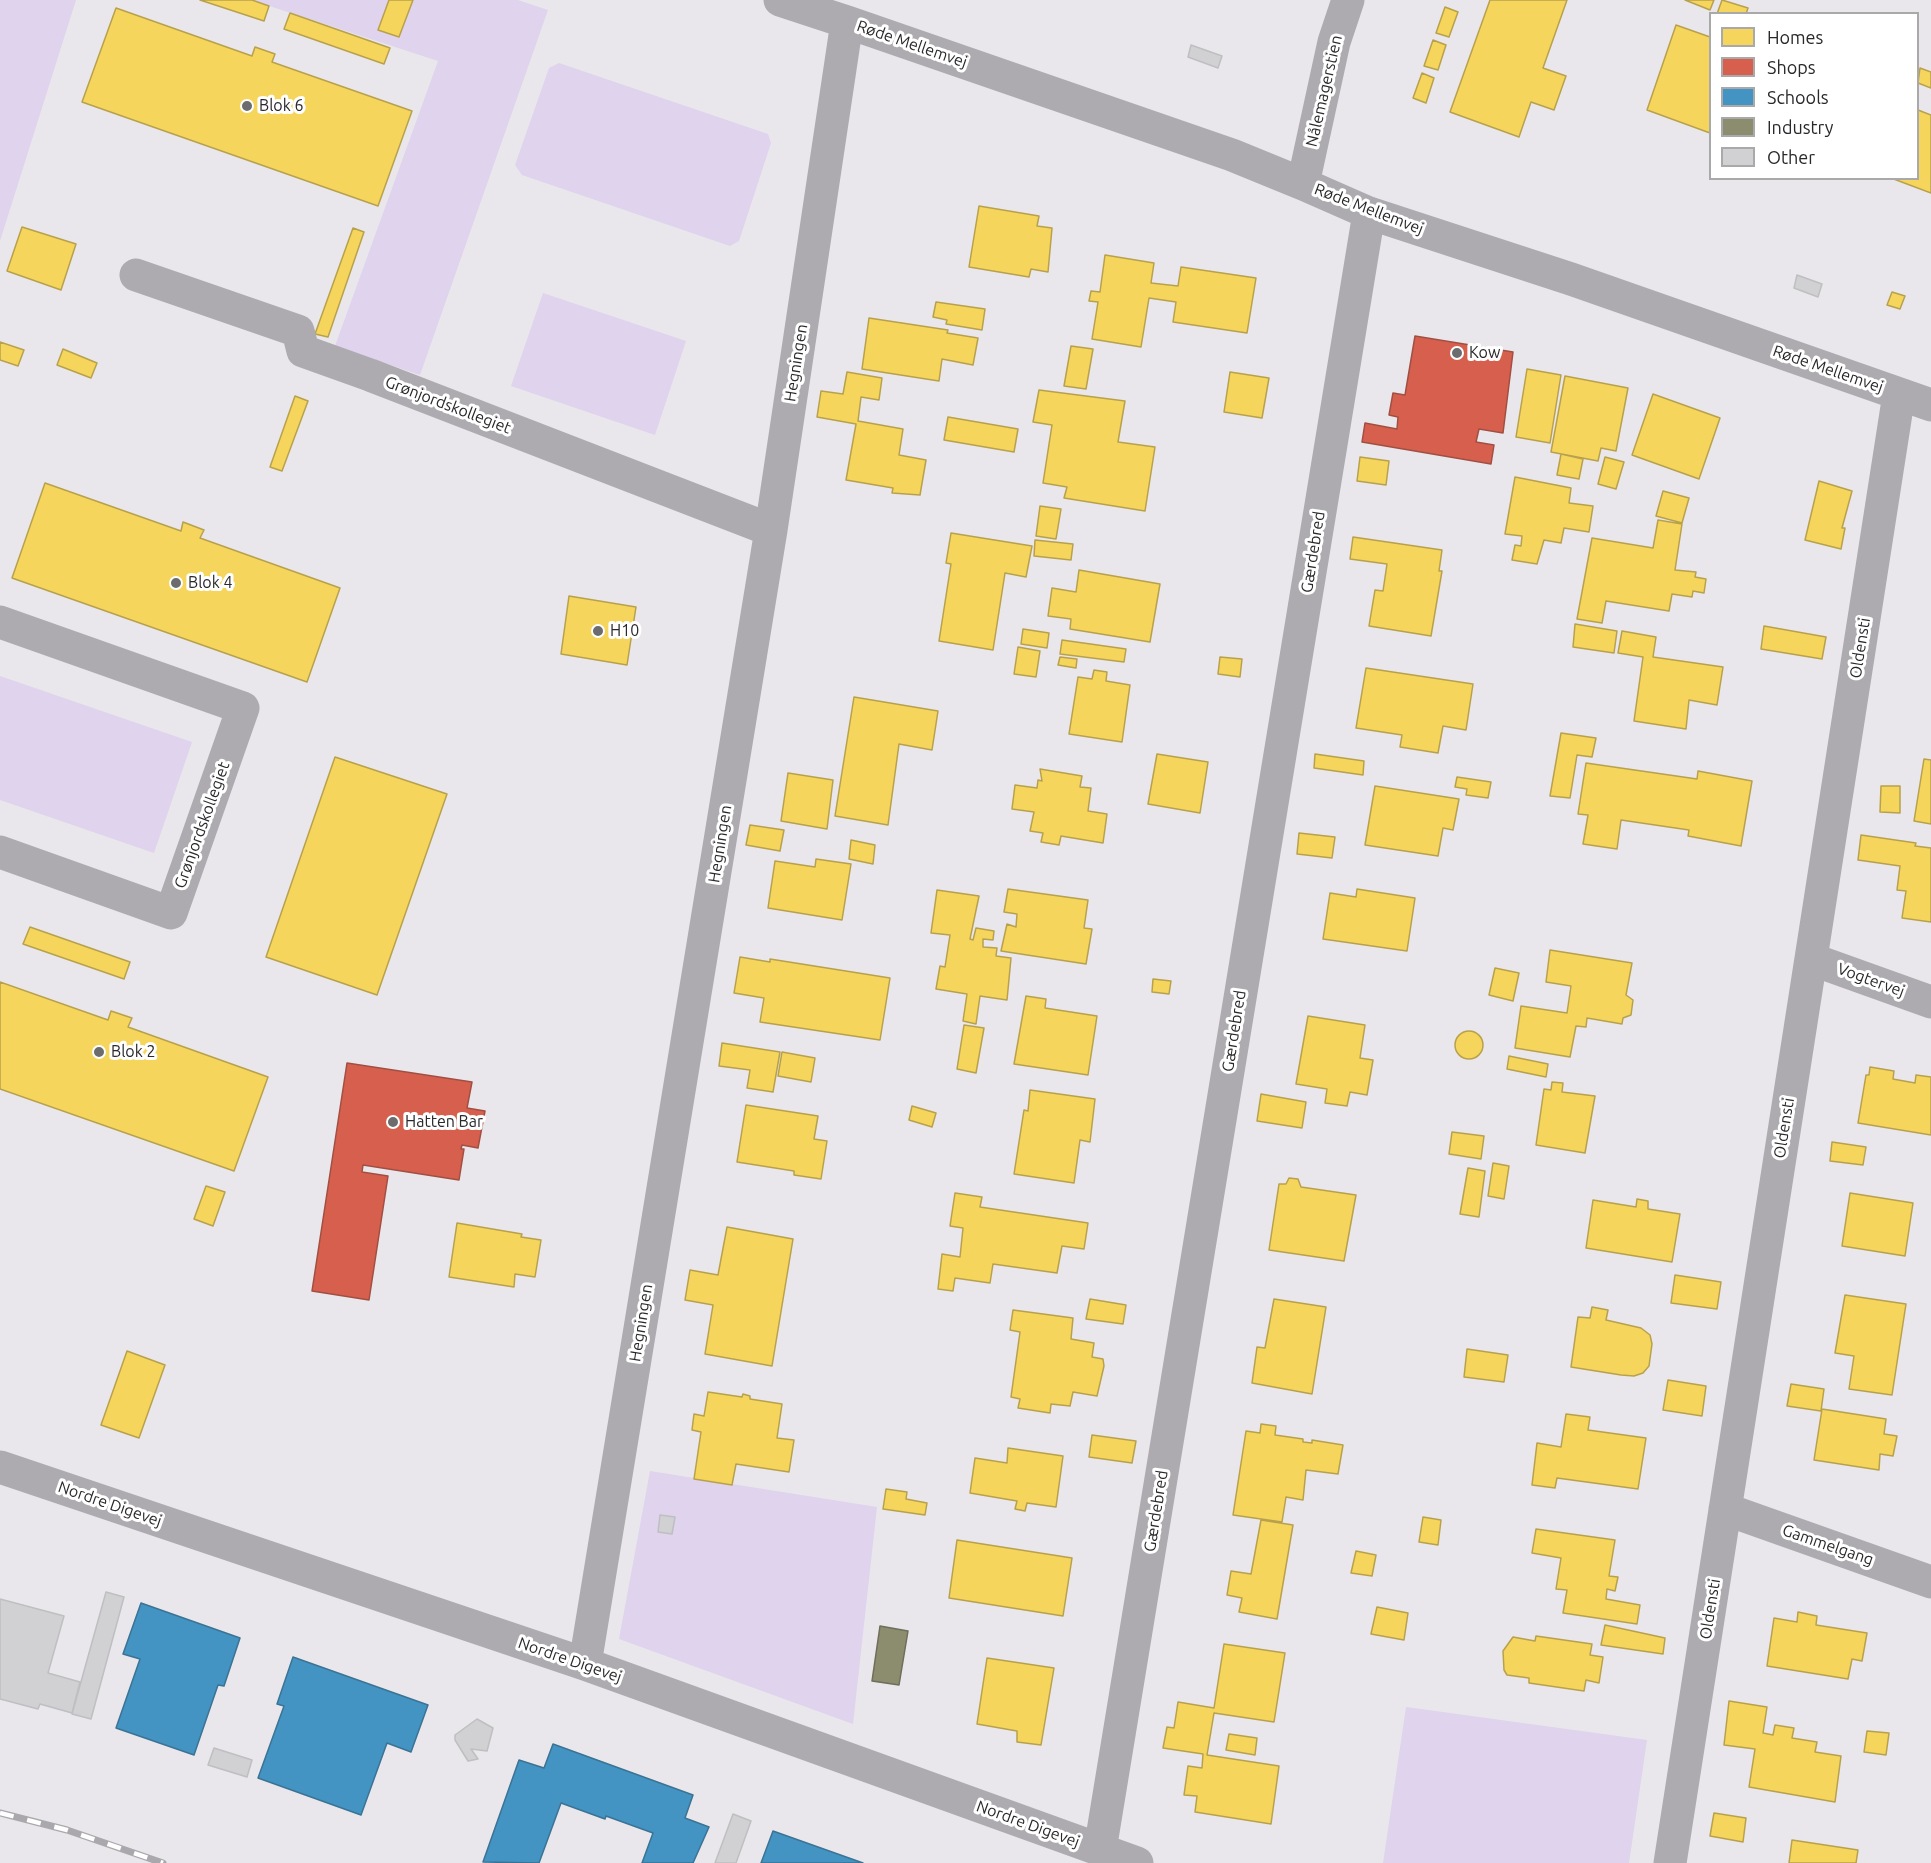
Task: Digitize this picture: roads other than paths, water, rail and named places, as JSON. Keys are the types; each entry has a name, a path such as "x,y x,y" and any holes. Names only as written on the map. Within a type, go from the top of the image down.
{"street":[{"name":"Nålemagerstien","path":"1303,184 1334,42 1348,0"},
{"name":"Røde Mellemvej","path":"800,3 1220,152 1303,184 1369,213 1571,279 1931,405"},
{"name":"Hegningen","path":"585,1664 771,530 847,21"},
{"name":"Gærdebred","path":"1100,1850 1369,213"},
{"name":"Grønjordskollegiet","path":"136,275 298,331 303,351 771,530"},
{"name":"Oldensti","path":"1670,1863 1899,394"},
{"name":"Grønjordskollegiet","path":"0,621 243,708 171,913 0,852"},
{"name":"Vogtervej","path":"1811,959 1931,1002"},
{"name":"Nordre Digevej","path":"0,1467 585,1664 1137,1863"},
{"name":"Gammelgang","path":"1725,1509 1931,1581"}],"railway":[{"path":"0,1813 67,1830 163,1863"}],"place":[{"name":"Blok 6","path":"247,106"},
{"name":"Kow","path":"1457,353"},
{"name":"Blok 4","path":"176,583"},
{"name":"H10","path":"598,631"},
{"name":"Blok 2","path":"99,1052"},
{"name":"Hatten Bar","path":"393,1122"}]}
